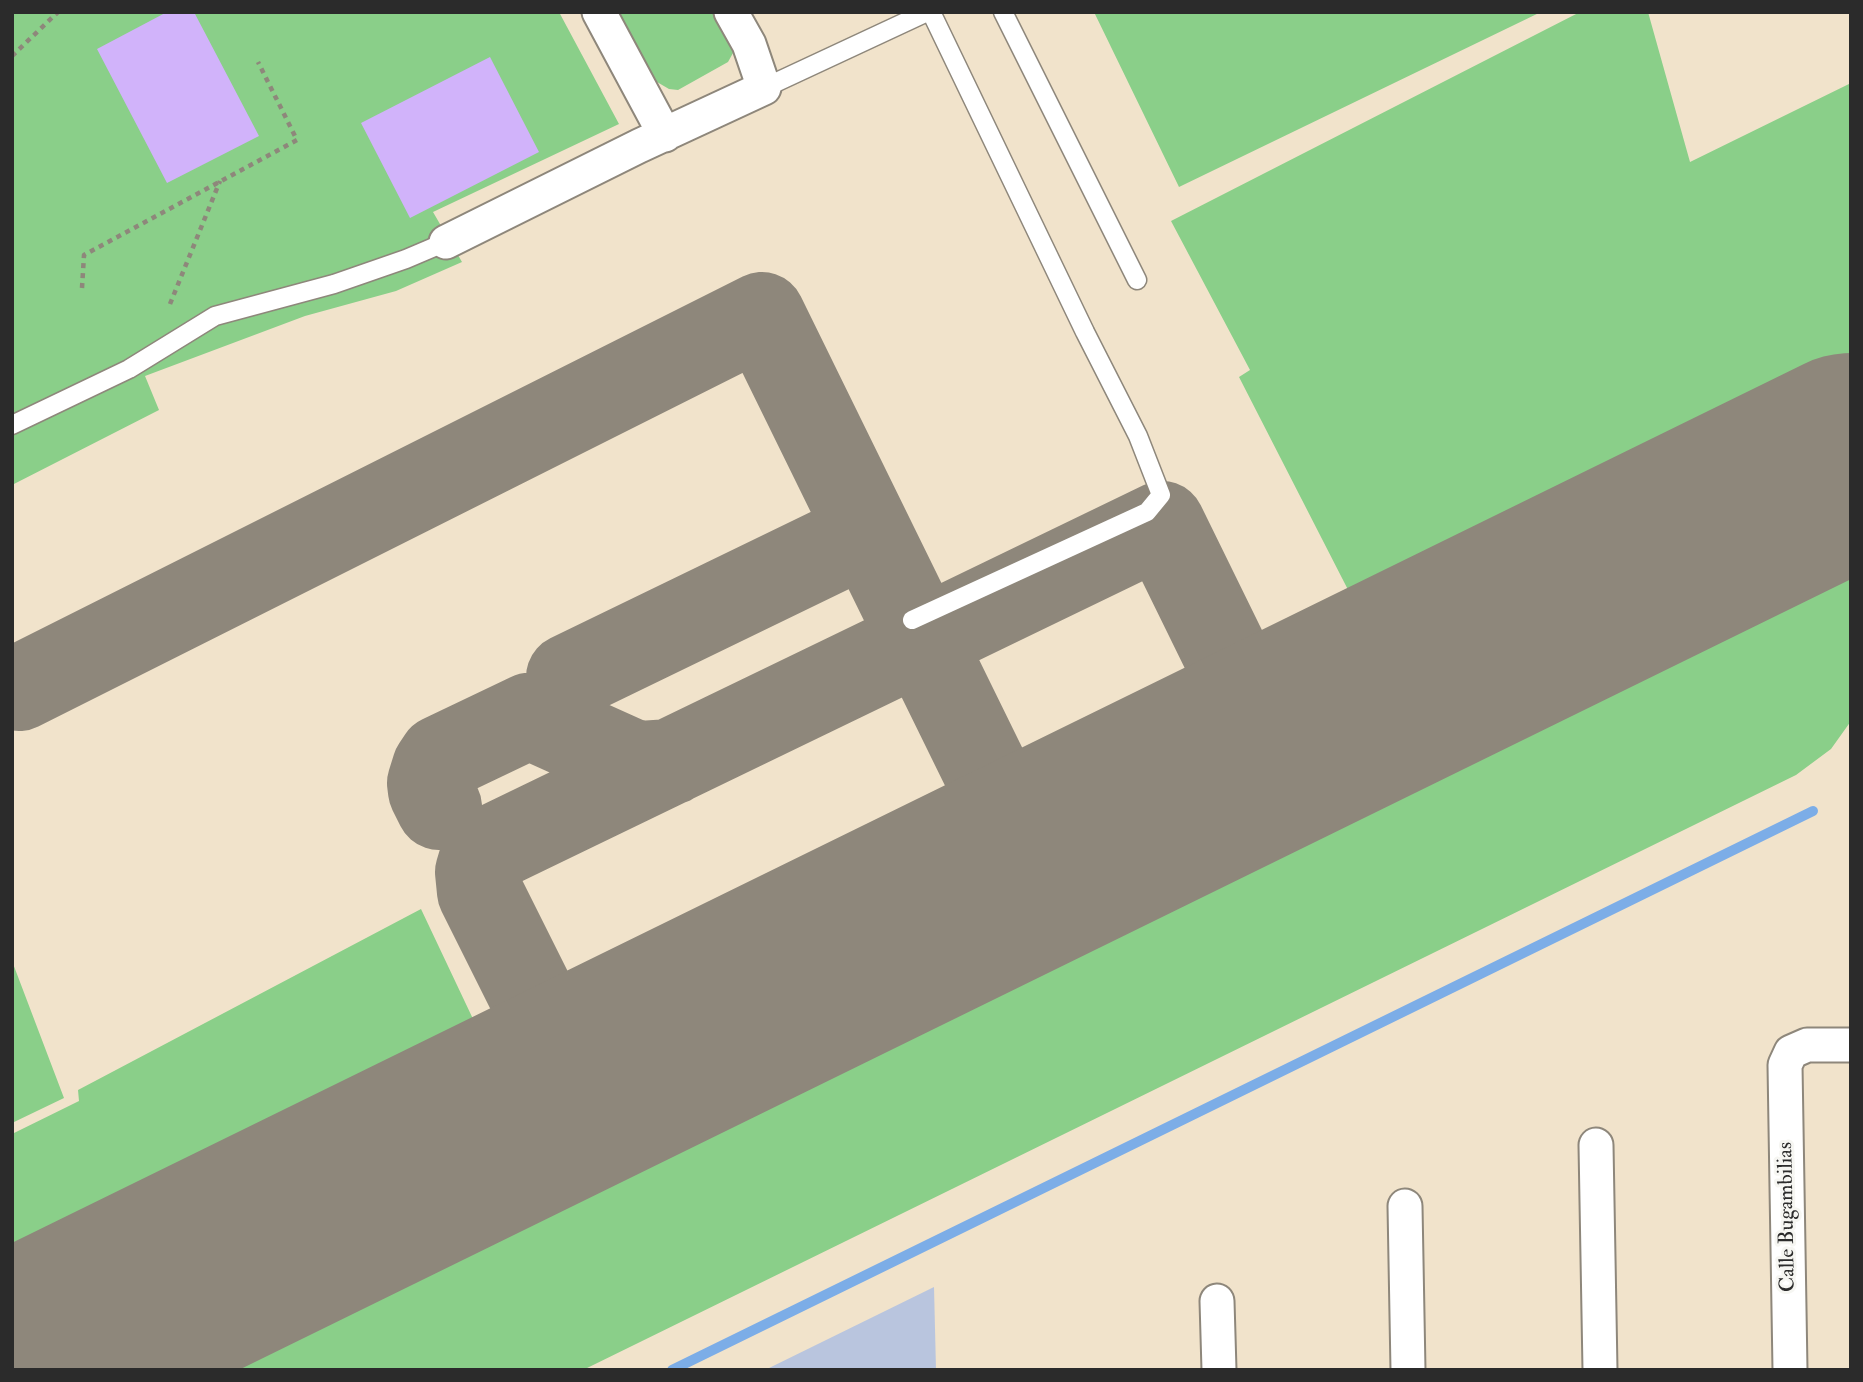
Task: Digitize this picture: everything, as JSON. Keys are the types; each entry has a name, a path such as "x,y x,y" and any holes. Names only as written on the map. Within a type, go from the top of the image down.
{"street":[{"path":"599,12 665,135"},
{"path":"446,242 764,88 748,44 731,12"},
{"name":"Calle Bugambilias","path":"1790,1370 1785,1065 1791,1052 1807,1045 1851,1045"},
{"path":"1596,1145 1600,1370"},
{"path":"1405,1206 1408,1370"},
{"path":"1217,1301 1219,1370"}],"lane":[{"path":"764,88 929,12 1138,436 1161,495 1147,512 912,620"},
{"path":"1003,12 1137,280"},
{"path":"12,425 129,369 215,316 334,284 407,259 446,242"}],"path":[{"path":"12,56 58,12"},
{"path":"82,288 84,256 297,139 258,62"},
{"path":"170,304 220,181"}],"shaded area":[{"path":"934,1287 936,1370 765,1370"}],"green space":[{"path":"12,12 559,12 619,124 433,212 462,262 396,291 305,316 145,376 159,410 12,485"},
{"path":"617,12 714,12 732,43 733,53 728,62 678,90 669,89 657,82"},
{"path":"1094,12 1541,12 1179,187"},
{"path":"1580,12 1648,12 1690,162 1851,83 1851,382 1363,619 1239,377 1250,370 1171,221"},
{"path":"1851,534 1851,721 1831,749 1796,775 583,1370 144,1370"},
{"path":"421,909 491,1057 12,1292 12,1134 79,1101 78,1090"},
{"path":"12,961 64,1098 12,1123"}],"building":[{"path":"167,12 194,12 259,136 167,183 97,49"},
{"path":"490,57 539,152 410,218 361,123"}],"waterway":[{"path":"672,1370 1813,811"}],"taxiway":[{"path":"19,688 762,315 1025,851"},
{"path":"571,1074 480,892 478,872 481,862 494,847 1162,524 1265,734"},
{"path":"569,677 868,532"},
{"path":"439,807 430,783 441,758 529,716 629,761 641,764 671,762"}],"runway":[{"path":"12,1362 1851,460"}]}
